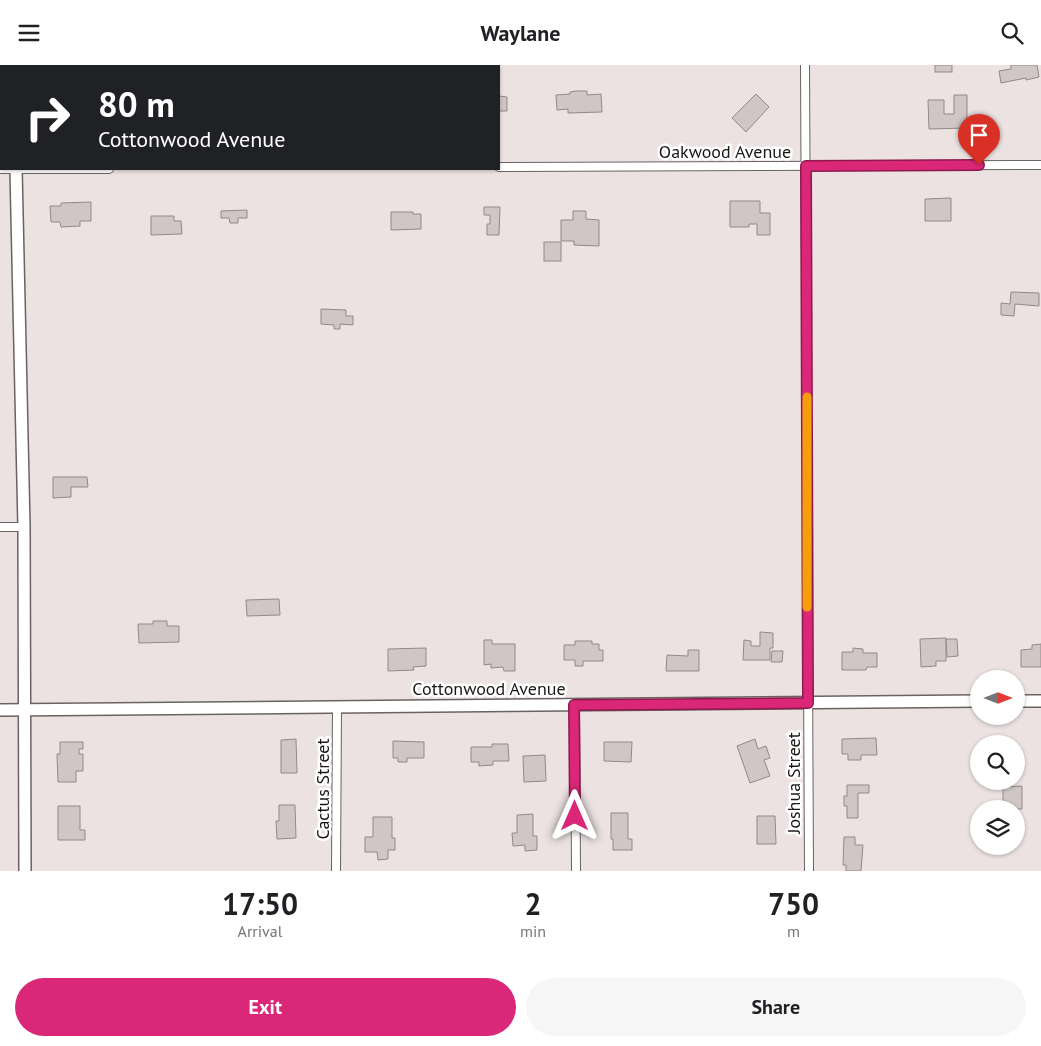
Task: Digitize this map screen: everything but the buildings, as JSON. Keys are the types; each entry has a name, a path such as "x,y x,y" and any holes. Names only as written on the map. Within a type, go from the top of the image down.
{"street":[{"name":"Joshua Street","path":"805,65 809,871"},
{"name":"Oakwood Avenue","path":"500,167 1041,165"},
{"path":"16,170 24,527 25,871"},
{"path":"0,527 24,527"},
{"name":"Cottonwood Avenue","path":"0,710 970,701"},
{"path":"1025,701 1041,701"},
{"path":"574,705 576,871"},
{"name":"Cactus Street","path":"336,871 337,707"}],"slow traffic":[{"path":"807,397 807,607"}],"route":[{"path":"575,816 574,705 808,703 806,166 979,165"}]}
